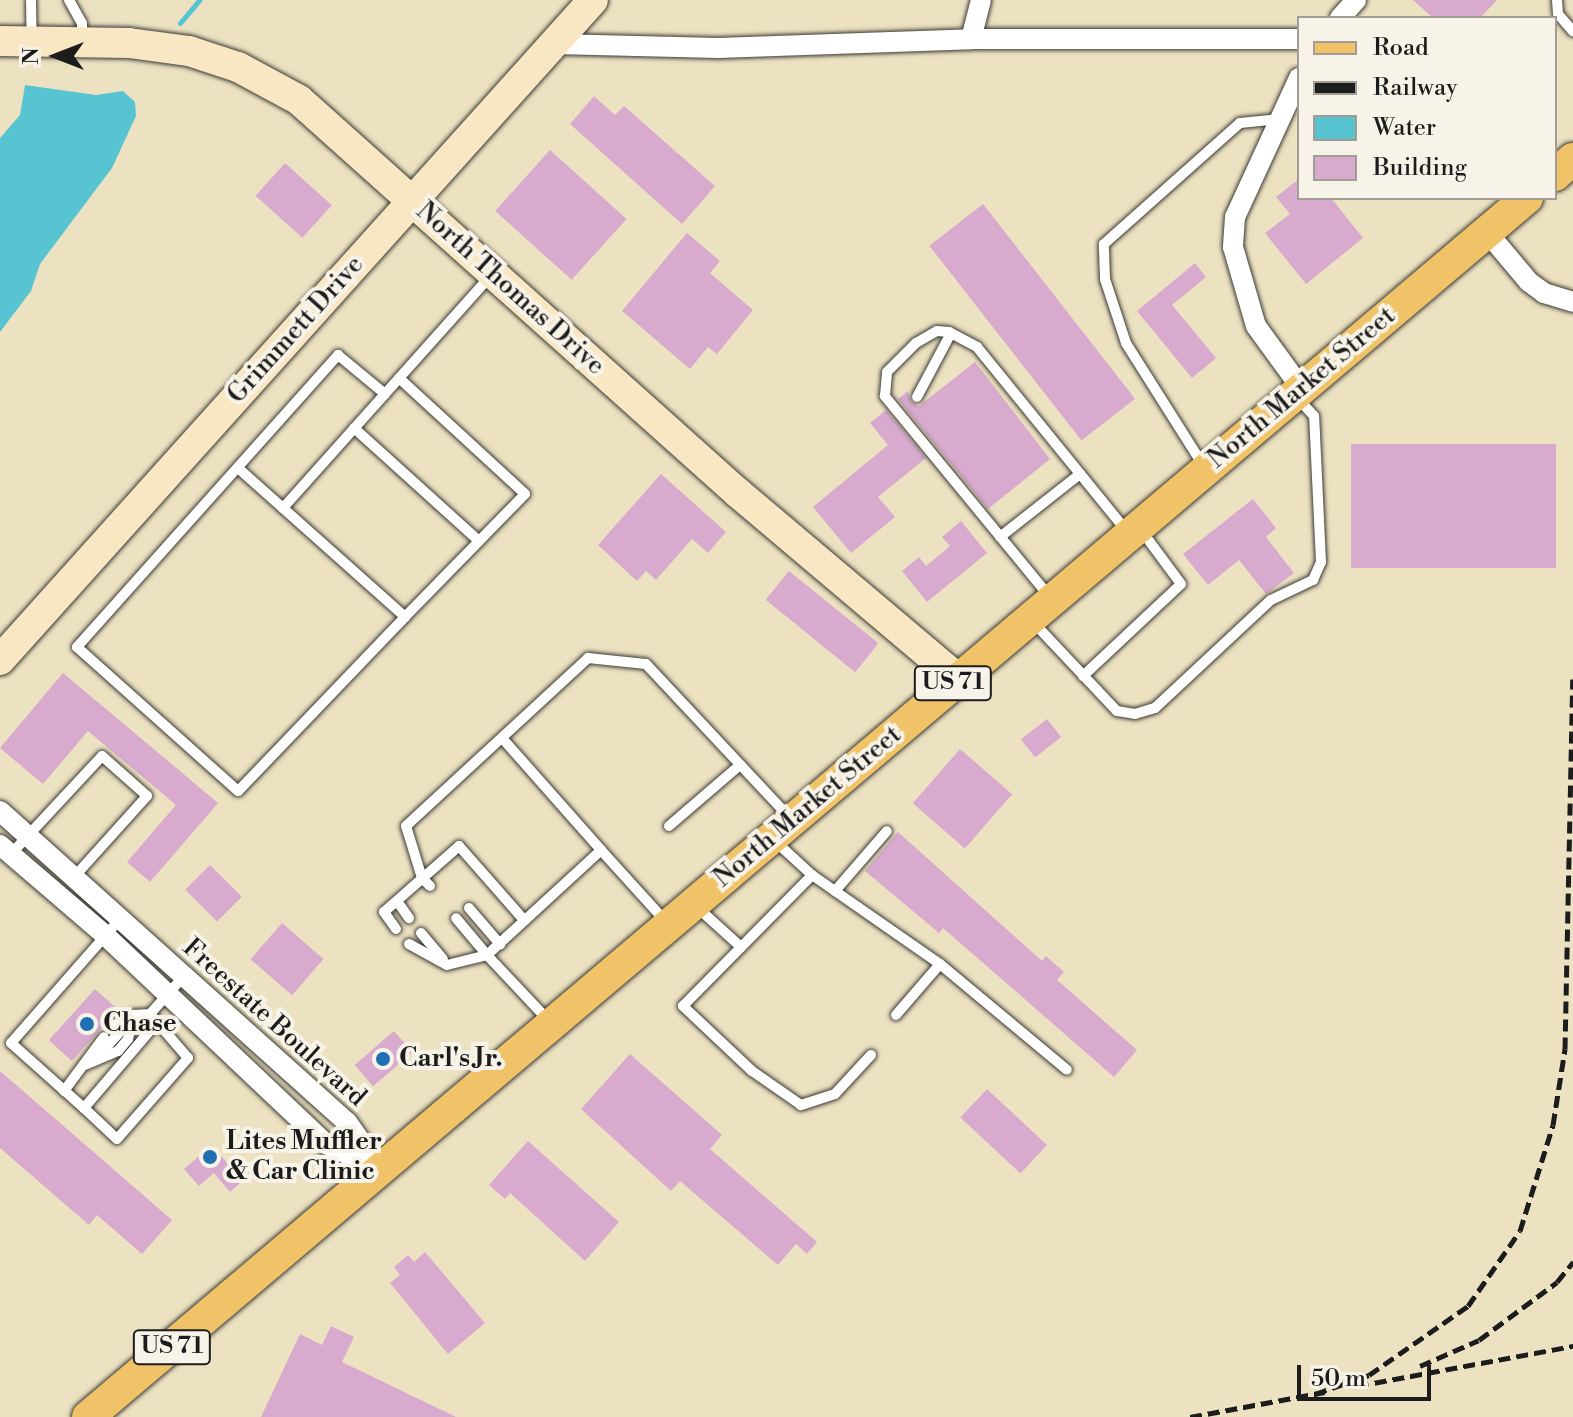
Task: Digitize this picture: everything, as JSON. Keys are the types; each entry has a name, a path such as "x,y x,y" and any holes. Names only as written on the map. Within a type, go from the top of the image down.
{"main road":[{"path":"1557,173 1573,159"},
{"name":"North Market Street","path":"88,1417 1525,200"}],"street":[{"name":"Grimmett Drive","path":"0,660 593,0"},
{"path":"971,39 981,0"},
{"path":"1342,16 1356,0"},
{"path":"554,44 718,48 971,39 1297,39"},
{"name":"North Thomas Drive","path":"0,41 82,42 189,51 259,77 317,114 738,493 958,679"},
{"path":"1297,82 1235,217 1233,247 1256,326 1298,392"},
{"path":"1487,232 1529,282 1544,293 1573,302"},
{"name":"Freestate Boulevard","path":"0,811 347,1122 381,1170"},
{"name":"Freestate Boulevard","path":"5,850 106,936 326,1144 381,1170"}],"lane":[{"path":"31,0 32,41"},
{"path":"69,0 82,23 82,42"},
{"path":"1556,16 1557,0"},
{"path":"1557,17 1573,31"},
{"path":"1206,470 1126,343 1105,279 1104,244 1240,123 1280,119"},
{"path":"283,508 492,273"},
{"path":"1083,676 1181,584 1080,474 977,347 951,333 937,331 916,343 887,372 885,396 1000,537 1083,676 1117,711 1135,714 1155,708 1271,600 1320,573 1314,416 1298,392"},
{"path":"917,397 951,333"},
{"path":"385,394 338,355 77,647 238,791 525,494 399,378"},
{"path":"354,428 478,540"},
{"path":"238,468 405,617"},
{"path":"1000,537 1080,474"},
{"path":"426,882 406,826 588,658 646,664 740,765 812,875 940,964 1067,1070"},
{"path":"502,738 669,926"},
{"path":"5,850 28,836 102,756 147,796 74,877"},
{"path":"669,826 740,765"},
{"path":"835,891 887,831"},
{"path":"396,929 384,912 439,871 459,846 524,920"},
{"path":"409,944 447,965 487,955 601,850"},
{"path":"812,875 683,1006 752,1071 801,1105 835,1094 871,1055"},
{"path":"397,901 409,918"},
{"path":"694,904 741,947"},
{"path":"469,908 500,944"},
{"path":"456,918 552,1024"},
{"path":"120,919 11,1043 117,1139 188,1058 155,1025 150,1014"},
{"path":"421,933 447,965"},
{"path":"896,1015 940,964"},
{"path":"113,1026 134,1015 150,1014 184,976"},
{"path":"85,1065 111,1045 134,1015"},
{"path":"84,1108 155,1025"},
{"path":"64,1091 104,1037"}],"water":[{"path":"25,85 96,95 123,91 135,102 136,116 112,168 40,264 31,291 0,332 0,138 20,115"}],"building":[{"path":"1413,0 1497,0 1482,16 1431,16"},
{"path":"594,96 615,115 624,106 715,186 682,224 570,124"},
{"path":"550,150 627,219 572,280 495,211"},
{"path":"285,163 332,205 302,238 256,196"},
{"path":"1297,181 1297,200 1333,200 1363,238 1306,284 1265,233 1290,214 1276,197"},
{"path":"983,204 1135,399 1081,441 929,246"},
{"path":"687,233 720,261 710,273 753,310 717,354 708,347 690,369 622,311"},
{"path":"1195,263 1206,277 1172,305 1216,358 1192,378 1137,311"},
{"path":"975,362 1050,459 988,509 898,399 908,391 911,402 919,406"},
{"path":"886,410 926,458 878,497 895,517 851,553 813,507 888,445 870,423"},
{"path":"1351,444 1556,444 1556,568 1351,568"},
{"path":"661,474 726,532 708,553 692,539 656,580 646,571 637,581 598,545"},
{"path":"1253,499 1276,528 1266,537 1294,573 1266,594 1239,560 1208,585 1183,554"},
{"path":"961,521 987,553 927,602 902,571 919,557 926,566 950,546 942,537"},
{"path":"789,571 878,643 855,672 766,600"},
{"path":"63,673 218,803 150,882 127,862 176,805 88,731 43,784 0,748"},
{"path":"1047,719 1061,737 1035,757 1021,739"},
{"path":"960,749 1012,794 965,849 913,803"},
{"path":"898,832 1042,961 1046,956 1064,972 1057,980 1137,1050 1114,1077 943,928 939,933 865,871"},
{"path":"210,865 242,897 217,922 185,890"},
{"path":"282,923 324,959 292,995 251,959"},
{"name":"Chase","path":"95,989 118,1010 72,1061 49,1040"},
{"name":"Carl's Jr.","path":"394,1031 412,1052 373,1086 355,1065"},
{"path":"630,1054 722,1135 710,1149 817,1242 807,1254 796,1244 778,1265 680,1181 671,1191 581,1109"},
{"path":"0,1071 172,1220 142,1254 97,1215 89,1225 0,1148"},
{"path":"987,1089 1047,1145 1020,1173 960,1118"},
{"path":"528,1141 619,1222 585,1261 510,1193 505,1199 489,1185"},
{"name":"Lites Muffler & Car Clinic","path":"212,1145 242,1181 230,1192 214,1173 199,1186 184,1169"},
{"path":"425,1252 485,1323 448,1354 390,1283 400,1275 394,1267 408,1255 414,1262"},
{"path":"331,1326 354,1337 342,1362 456,1417 261,1417 300,1334 322,1345"}],"waterway":[{"path":"180,23 199,0"}],"railway":[{"path":"1315,1394 1369,1375 1468,1306 1520,1231 1553,1125 1565,1049 1573,679"},
{"path":"1420,1366 1479,1340 1557,1282 1573,1262"},
{"path":"1357,1386 1573,1346"},
{"path":"1190,1417 1325,1392"}],"place":[{"name":"Chase","path":"87,1024"},
{"name":"Carl's Jr.","path":"383,1059"},
{"name":"Lites Muffler & Car Clinic","path":"210,1157"}]}
